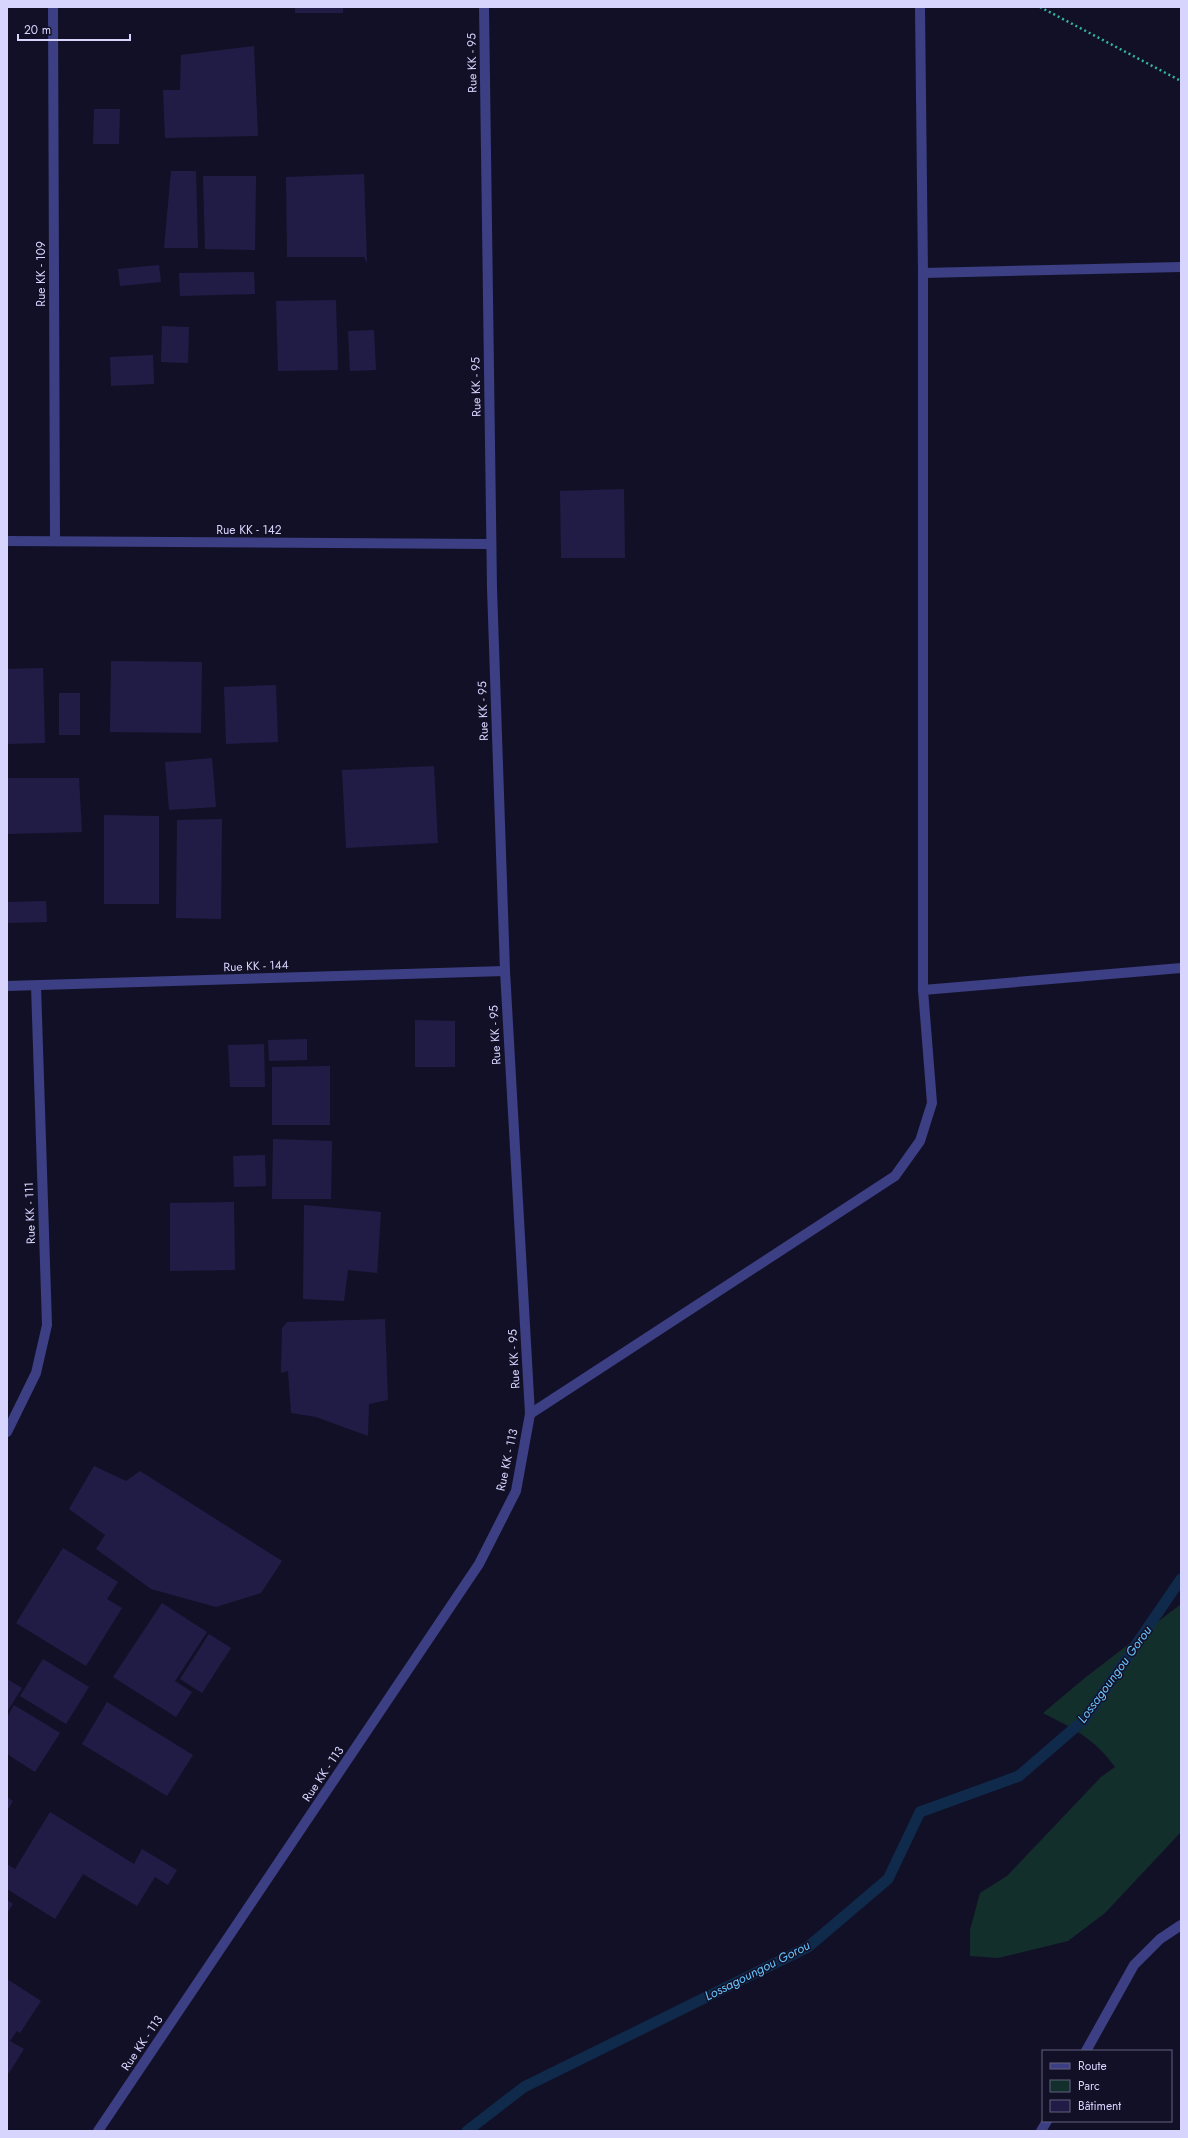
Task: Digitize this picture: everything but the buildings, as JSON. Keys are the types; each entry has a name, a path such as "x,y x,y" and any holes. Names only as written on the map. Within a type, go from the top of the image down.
{"street":[{"name":"Rue KK - 109","path":"53,7 55,541"},
{"name":"Rue KK - 95","path":"484,7 491,544 505,971 530,1414"},
{"path":"530,1414 895,1176 920,1141 932,1103 923,990 923,274 920,7"},
{"path":"923,274 1181,268"},
{"name":"Rue KK - 142","path":"7,541 491,544"},
{"path":"923,990 1181,968"},
{"name":"Rue KK - 144","path":"7,986 505,971"},
{"name":"Rue KK - 111","path":"7,1432 36,1373 46,1325 36,986"},
{"name":"Rue KK - 113","path":"98,2131 480,1564 516,1491 530,1414"},
{"path":"1087,2050 1134,1965 1160,1939 1181,1925"},
{"path":"1041,2131 1046,2122"}],"path":[{"path":"1040,7 1181,81"}],"green space":[{"path":"1181,1604 1181,1832 1105,1913 1068,1941 998,1958 970,1956 970,1930 980,1893 1007,1876 1101,1777 1115,1767 1091,1741 1083,1735 1043,1713 1086,1677"}],"waterway":[{"name":"Lossagoungou Gorou","path":"467,2131 524,2087 808,1947 888,1879 920,1812 1019,1776 1085,1719 1181,1579"}]}
